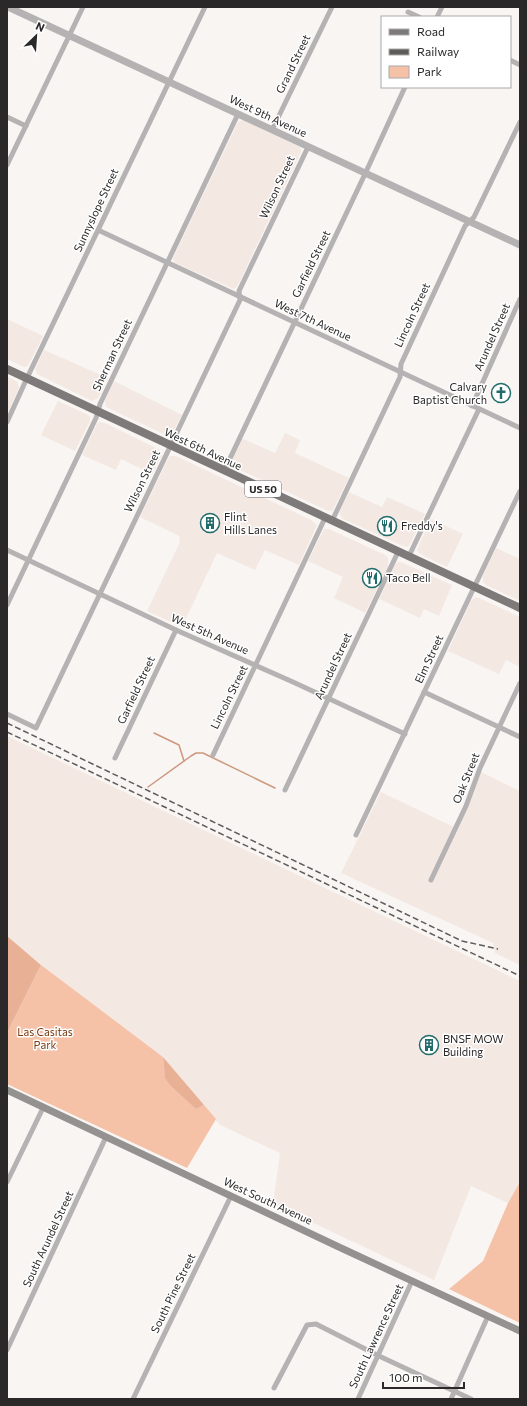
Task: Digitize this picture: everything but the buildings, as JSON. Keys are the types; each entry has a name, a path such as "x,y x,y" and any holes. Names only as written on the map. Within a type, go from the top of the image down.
{"main road":[{"name":"West 6th Avenue","path":"7,369 520,608"},
{"name":"West South Avenue","path":"7,1090 520,1331"}],"street":[{"name":"West 9th Avenue","path":"8,7 520,245"},
{"path":"7,165 83,7"},
{"name":"Sunnyslope Street","path":"7,422 205,7"},
{"name":"Grand Street","path":"272,130 332,7"},
{"path":"408,12 417,16"},
{"path":"511,60 520,65"},
{"name":"Garfield Street","path":"224,471 366,174 405,88"},
{"name":"Sherman Street","path":"7,605 238,114"},
{"path":"7,117 26,126"},
{"name":"Lincoln Street","path":"213,755 400,377 401,364 465,226 474,217 520,122"},
{"name":"Wilson Street","path":"7,714 36,728 170,446 240,296 239,291 308,147"},
{"name":"West 7th Avenue","path":"98,230 520,428"},
{"name":"Arundel Street","path":"472,406 520,299"},
{"path":"409,556 479,409"},
{"name":"Elm Street","path":"356,836 520,492"},
{"name":"West 5th Avenue","path":"7,550 176,630 405,734"},
{"name":"Arundel Street","path":"285,790 398,552"},
{"name":"Garfield Street","path":"115,758 176,630"},
{"name":"Oak Street","path":"431,880 466,806 480,768 520,683"},
{"path":"424,692 520,737"},
{"path":"7,1182 10,1170 44,1108"},
{"name":"South Arundel Street","path":"7,1350 106,1137"},
{"name":"South Pine Street","path":"133,1399 231,1196"},
{"name":"South Lawrence Street","path":"358,1399 379,1356 412,1281"},
{"path":"451,1399 488,1316"},
{"path":"274,1388 307,1326 316,1324 379,1356 471,1399"}],"shaded area":[{"path":"243,120 300,147 301,152 237,287 234,289 175,263 173,258 238,122"},
{"path":"7,319 43,336 26,367 7,359"},
{"path":"44,350 108,378 98,398 92,401 37,374 35,369"},
{"path":"7,376 18,383 19,388 7,414"},
{"path":"114,381 182,415 172,434 166,435 106,407 105,400"},
{"path":"58,401 90,417 90,421 75,451 41,435"},
{"path":"99,422 105,423 160,450 162,455 152,474 121,459 116,470 82,455"},
{"path":"285,433 300,440 295,453 349,478 333,510 326,510 232,466 232,459 241,438 275,453"},
{"path":"170,456 176,456 311,520 317,525 299,565 265,550 255,570 217,553 182,627 147,611 180,542 179,536 140,517"},
{"path":"349,492 382,507 387,497 425,514 410,544 407,547 403,546 343,519 340,515 340,511"},
{"path":"431,519 463,534 447,567 420,554 417,550"},
{"path":"324,529 329,529 385,555 388,558 388,567 365,613 334,598 343,577 308,561"},
{"path":"496,548 520,559 520,601 486,585 483,582 483,576"},
{"path":"398,562 452,585 439,616 424,609 420,618 379,599 395,565"},
{"path":"476,597 520,617 520,667 506,660 499,674 448,651 471,601"},
{"path":"7,736 520,981 520,1182 508,1203 471,1186 434,1280 273,1204 280,1153 220,1125 163,1057 51,973 7,936"},
{"path":"481,772 520,791 520,965 495,953 493,943 341,873 381,792 458,829"},
{"path":"7,936 41,965 7,1033"},
{"path":"163,1057 204,1105 196,1109 170,1085 165,1078"}],"green space":[{"name":"Las Casitas Park","path":"41,965 163,1057 165,1077 196,1109 204,1105 216,1119 187,1168 7,1084 7,1033"},
{"path":"520,1182 520,1323 449,1289 483,1261 508,1203"}],"waterway":[{"path":"154,733 179,745 184,761"},
{"path":"148,787 191,756 196,753 203,753 275,788"}],"railway":[{"path":"7,723 462,941 498,949"},
{"path":"7,732 520,976"}],"place":[{"name":"Calvary Baptist Church","path":"501,393"},
{"name":"Flint Hills Lanes","path":"210,523"},
{"name":"Freddy's","path":"387,526"},
{"name":"Taco Bell","path":"372,578"},
{"name":"BNSF MOW Building","path":"429,1045"}]}
